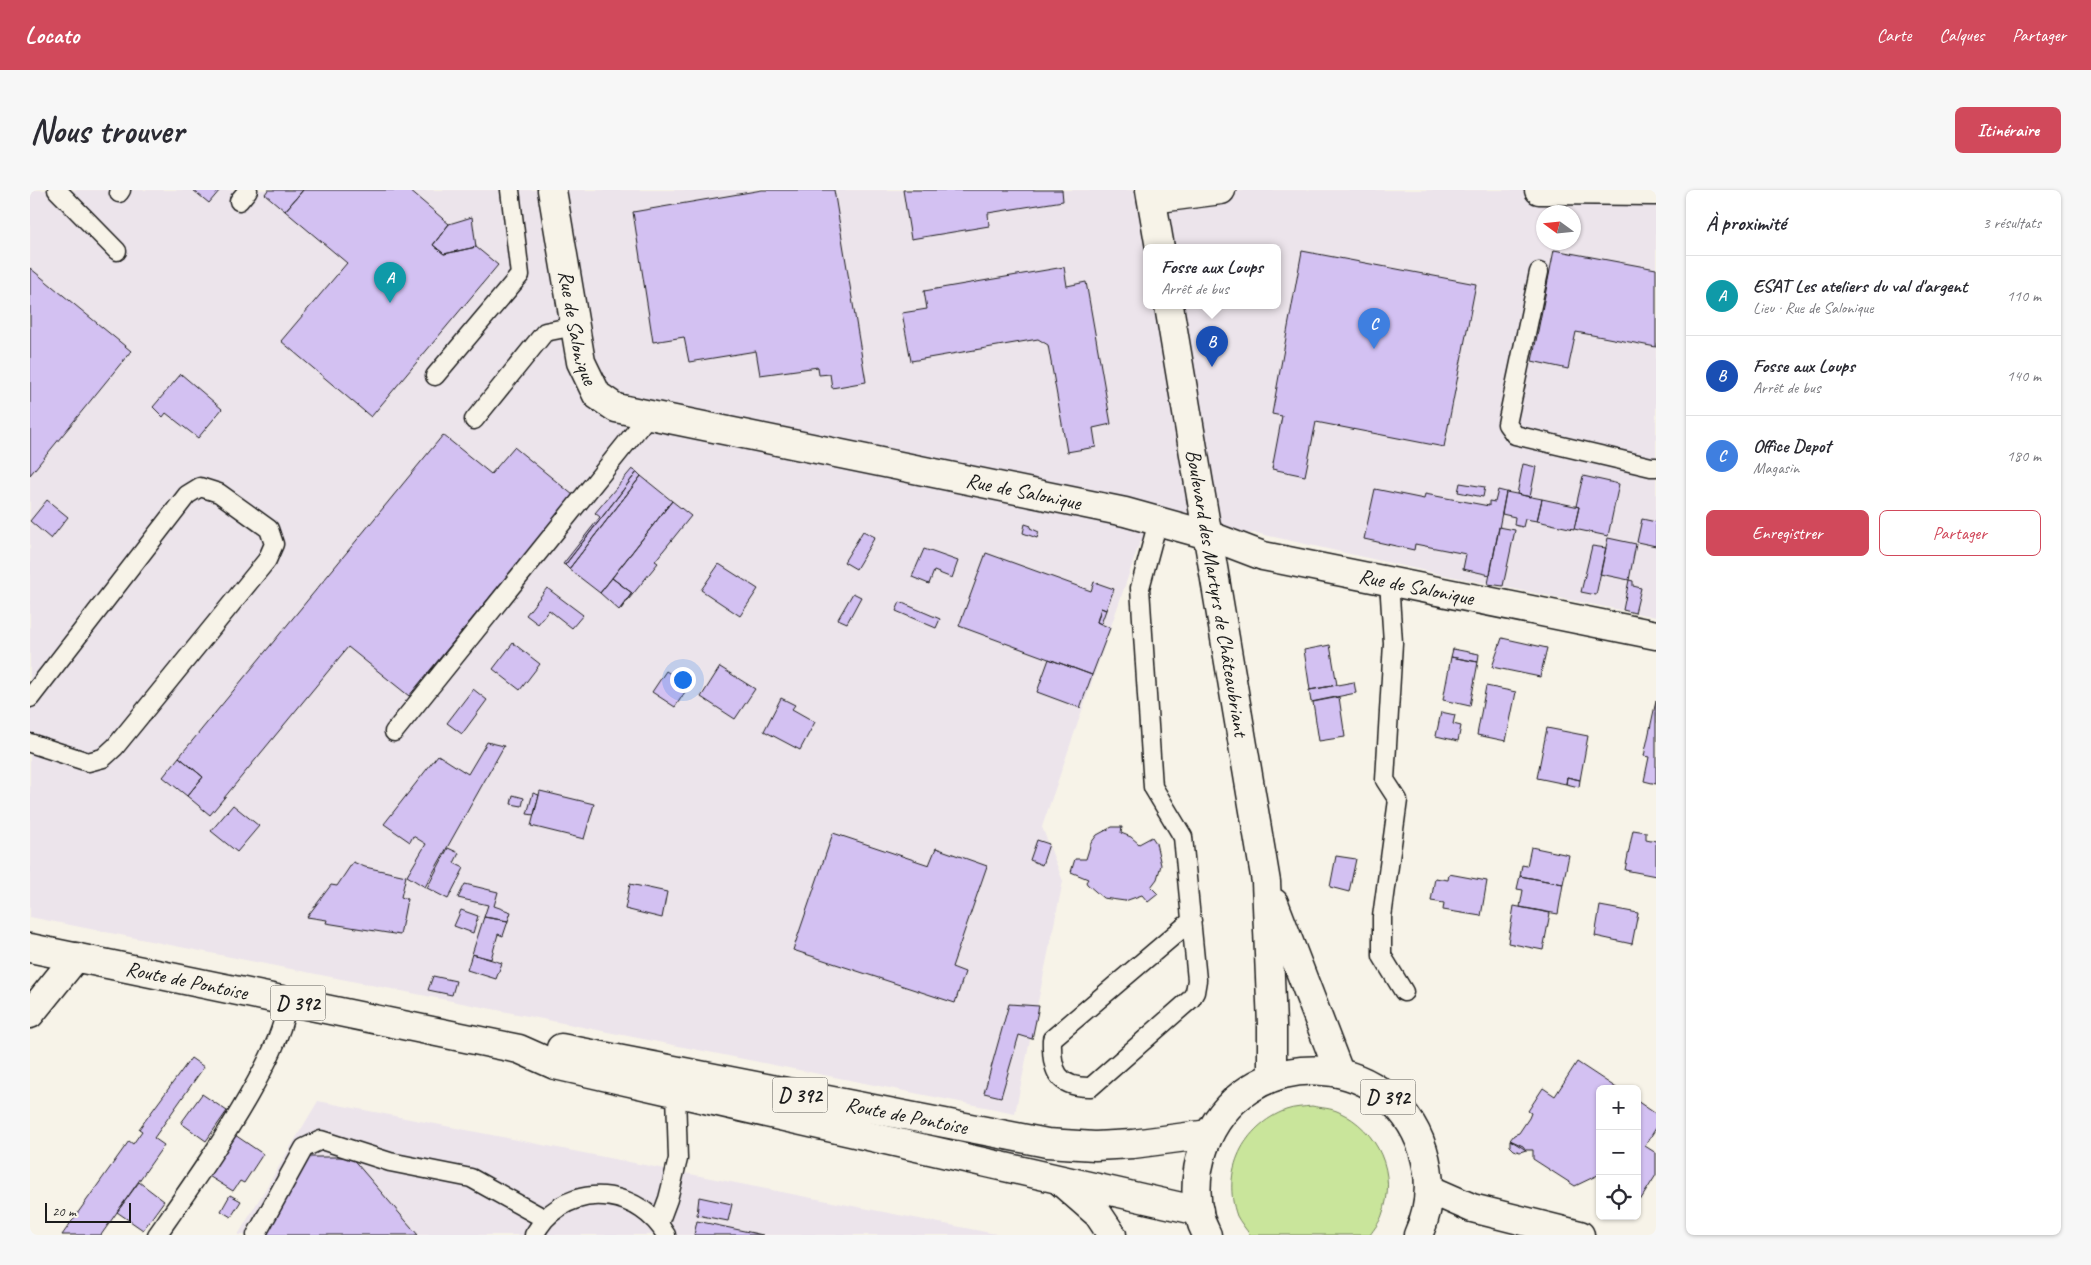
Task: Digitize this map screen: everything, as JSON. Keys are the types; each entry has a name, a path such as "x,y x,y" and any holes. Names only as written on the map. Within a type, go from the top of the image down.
{"main road":[{"name":"Rue de Salonique","path":"552,190 581,362 597,395 616,408 1125,512 1208,535 1263,556 1656,635"},
{"path":"1159,244 1151,195 1220,190"},
{"path":"1540,190 1656,191"},
{"name":"Boulevard des Martyrs de Châteaubriant","path":"1170,309 1184,403 1266,882 1272,1025 1272,1076"},
{"name":"Boulevard des Martyrs de Châteaubriant","path":"1266,882 1339,1072"},
{"name":"Route de Pontoise","path":"30,948 519,1049 555,1064 1058,1179 1203,1223"},
{"path":"30,1014 76,957"},
{"name":"Route de Pontoise","path":"519,1049 558,1047 1047,1143 1095,1146 1133,1144 1209,1134"},
{"name":"D 392","path":"1203,1223 1196,1185 1200,1159 1209,1134 1225,1110 1246,1090 1272,1076 1305,1069 1339,1072 1371,1084 1398,1105 1417,1134 1428,1166 1431,1190 1423,1226 1418,1235"},
{"path":"1058,1179 1098,1214 1112,1235"},
{"path":"1431,1190 1472,1208 1580,1235"}],"lane":[{"path":"56,190 118,251"},
{"path":"435,376 520,275 510,190"},
{"path":"1539,272 1507,424 1515,435 1651,467 1656,466"},
{"path":"474,420 545,332 575,326"},
{"path":"394,732 649,415"},
{"path":"30,698 187,495 200,487 219,493 269,530 274,544 267,560 115,748 103,758 88,762 30,743"},
{"path":"1158,521 1140,588 1153,787 1183,837 1192,920 1197,980 1191,999 1091,1087 1077,1087 1065,1083 1057,1074 1053,1062 1052,1039 1192,920"},
{"path":"1389,581 1393,643 1385,780 1398,800 1382,917 1382,956 1404,992"},
{"path":"157,1235 229,1130 268,1061 284,1020 288,1001"},
{"path":"662,1229 678,1159 676,1093"},
{"path":"256,1235 304,1148 321,1140 390,1162 471,1178 545,1219"},
{"path":"534,1235 545,1219 565,1204 590,1196 615,1197 640,1206 662,1229"}],"shaded area":[{"path":"30,190 1656,190 1656,617 1439,574 1256,533 1140,542 1042,827 1063,881 1015,1113 30,917"},
{"path":"318,1101 1001,1235 238,1235"}],"green space":[{"path":"1312,1106 1339,1112 1353,1120 1374,1142 1386,1169 1388,1184 1386,1200 1380,1220 1370,1235 1250,1235 1237,1216 1233,1199 1234,1167 1239,1152 1247,1139 1271,1117 1289,1109"}],"building":[{"path":"193,190 220,190 209,203"},
{"path":"268,190 303,190 285,211 265,194"},
{"path":"303,190 409,190 449,224 433,245 444,254 476,247 498,265 371,417 281,341 347,263 285,211"},
{"path":"762,190 834,190 866,382 832,388 830,374 819,375 818,367 760,375 756,351 689,362 684,337 653,342 633,212"},
{"path":"903,190 1062,190 1063,201 988,213 989,226 911,239"},
{"path":"472,217 476,247 444,254 433,245 449,224"},
{"path":"1554,250 1656,269 1656,347 1576,332 1568,369 1532,361"},
{"path":"1302,251 1476,284 1444,447 1316,422 1305,476 1272,469 1282,416 1272,414"},
{"path":"1064,267 1067,286 1086,282 1111,424 1093,428 1096,447 1067,452 1048,345 1038,339 911,361 902,313 927,309 924,291"},
{"path":"30,268 131,351 30,475"},
{"path":"181,374 222,409 198,438 166,413 163,417 153,407"},
{"path":"443,435 491,474 514,447 573,495 409,696 348,647 210,815 187,796 203,777 179,757"},
{"path":"1523,464 1536,467 1530,497 1517,494"},
{"path":"632,469 637,472 565,565 563,564 600,517 595,513"},
{"path":"637,472 641,476 569,569 565,565"},
{"path":"641,476 672,501 600,593 569,569"},
{"path":"1583,476 1619,484 1608,536 1574,529 1579,507 1576,506"},
{"path":"1460,483 1485,487 1483,497 1458,492"},
{"path":"1375,489 1424,499 1425,494 1489,506 1489,501 1495,502 1498,490 1506,492 1490,575 1463,569 1466,554 1415,544 1414,550 1364,539"},
{"path":"1506,492 1542,499 1537,521 1525,519 1523,527 1514,525 1515,517 1502,514"},
{"path":"1542,499 1579,507 1574,529 1537,521"},
{"path":"47,500 68,517 51,539 30,521"},
{"path":"672,501 691,516 655,561 658,563 620,610 632,593 612,578"},
{"path":"1642,519 1656,522 1656,546 1637,542"},
{"path":"1025,524 1039,532 1037,538 1023,533"},
{"path":"1499,527 1515,530 1503,586 1488,584"},
{"path":"863,531 875,537 856,569 844,562"},
{"path":"1608,538 1636,544 1629,580 1600,574"},
{"path":"1592,546 1606,548 1596,595 1581,592"},
{"path":"924,549 958,561 952,578 934,571 929,584 912,577"},
{"path":"986,553 1091,591 1094,582 1114,589 1106,610 1101,608 1097,622 1110,628 1092,675 959,626"},
{"path":"719,564 758,589 740,616 701,590"},
{"path":"612,578 632,593 619,610 600,593"},
{"path":"1629,580 1633,581 1633,586 1641,588 1635,613 1623,610"},
{"path":"547,588 583,615 572,628 549,610 538,624 526,615"},
{"path":"853,593 861,597 847,623 838,619"},
{"path":"900,602 940,619 936,628 896,611"},
{"path":"1101,608 1106,610 1101,624 1097,622"},
{"path":"1502,638 1547,648 1540,677 1492,667"},
{"path":"513,643 540,664 520,690 493,669"},
{"path":"1330,645 1337,685 1310,690 1304,650"},
{"path":"1453,649 1479,654 1478,662 1451,657"},
{"path":"1451,657 1478,662 1470,706 1443,700"},
{"path":"1049,659 1092,675 1080,708 1037,692"},
{"path":"720,667 755,689 735,719 701,697"},
{"path":"666,671 689,686 675,707 652,692"},
{"path":"1354,682 1356,693 1311,702 1309,690"},
{"path":"1486,686 1516,692 1506,741 1477,735"},
{"path":"473,689 487,700 462,734 447,723"},
{"path":"1339,697 1345,737 1319,741 1313,702"},
{"path":"781,698 795,705 792,709 815,722 800,750 764,731"},
{"path":"1656,701 1656,784 1644,781 1649,757 1644,756"},
{"path":"1441,712 1455,715 1453,724 1461,726 1458,741 1436,736"},
{"path":"1547,728 1588,736 1580,780 1567,777 1566,784 1537,778"},
{"path":"487,742 504,746 425,887 407,876 426,844 413,836 410,842 384,824 438,755 468,774"},
{"path":"179,757 203,777 187,796 163,777"},
{"path":"1567,777 1580,780 1579,787 1566,784"},
{"path":"540,791 594,804 584,839 531,826"},
{"path":"533,793 539,795 534,815 527,814"},
{"path":"513,795 524,798 522,806 511,804"},
{"path":"233,805 259,826 237,852 211,831"},
{"path":"1112,827 1122,827 1121,833 1131,837 1139,844 1152,837 1156,843 1161,865 1157,879 1151,887 1158,894 1148,902 1142,895 1125,901 1103,898 1087,884 1088,879 1071,872 1075,859 1086,859 1091,843 1097,835"},
{"path":"1633,830 1646,832 1646,839 1656,841 1656,876 1625,870"},
{"path":"833,833 929,865 936,848 987,866 952,967 965,972 955,1003 793,950"},
{"path":"1037,840 1049,844 1042,865 1030,860"},
{"path":"1531,847 1569,855 1563,884 1520,876 1522,865 1527,866"},
{"path":"448,848 459,853 454,863 464,868 448,899 427,888"},
{"path":"1336,856 1356,859 1349,892 1330,887"},
{"path":"353,862 365,867 406,876 401,897 407,899 400,935 326,923 327,920 307,917 331,885 337,886"},
{"path":"1449,874 1487,881 1481,916 1443,910 1444,903 1431,901 1435,878 1448,880"},
{"path":"1520,876 1563,884 1558,914 1520,907 1523,890 1517,889"},
{"path":"465,884 498,892 494,906 511,912 508,921 484,917 488,905 458,898"},
{"path":"630,884 667,892 662,918 625,909"},
{"path":"1514,906 1550,913 1543,950 1508,943"},
{"path":"1600,906 1638,913 1632,944 1595,936"},
{"path":"461,910 478,916 473,933 454,926"},
{"path":"484,917 508,921 503,936 498,934 491,959 472,954"},
{"path":"472,954 502,963 496,979 467,970"},
{"path":"433,976 456,981 452,995 428,990"},
{"path":"1009,1004 1039,1006 1032,1039 1019,1035 1001,1097 984,1093"},
{"path":"191,1058 204,1067 154,1138 164,1145 101,1235 62,1235 129,1141 133,1144 142,1131 139,1129"},
{"path":"1577,1062 1612,1085 1596,1085 1596,1176 1575,1186 1533,1159 1533,1150 1526,1150 1510,1140 1519,1133 1529,1118 1531,1113 1528,1111 1543,1088 1555,1096"},
{"path":"202,1094 227,1111 206,1141 181,1123"},
{"path":"1641,1104 1656,1114 1656,1128 1645,1146 1656,1153 1656,1175 1641,1199"},
{"path":"235,1135 263,1154 244,1183 240,1181 233,1191 207,1175"},
{"path":"1510,1140 1523,1146 1526,1150 1520,1152 1514,1150 1510,1146"},
{"path":"307,1157 351,1157 418,1235 261,1235"},
{"path":"139,1182 164,1201 143,1230 117,1212"},
{"path":"230,1195 241,1201 231,1217 221,1211"},
{"path":"699,1197 732,1204 728,1221 697,1215"},
{"path":"697,1221 763,1235 694,1235"}],"place":[{"name":"ESAT Les ateliers du val d'argent","path":"390,303"},
{"name":"Office Depot","path":"1374,349"},
{"name":"Fosse aux Loups","path":"1212,367"}]}
